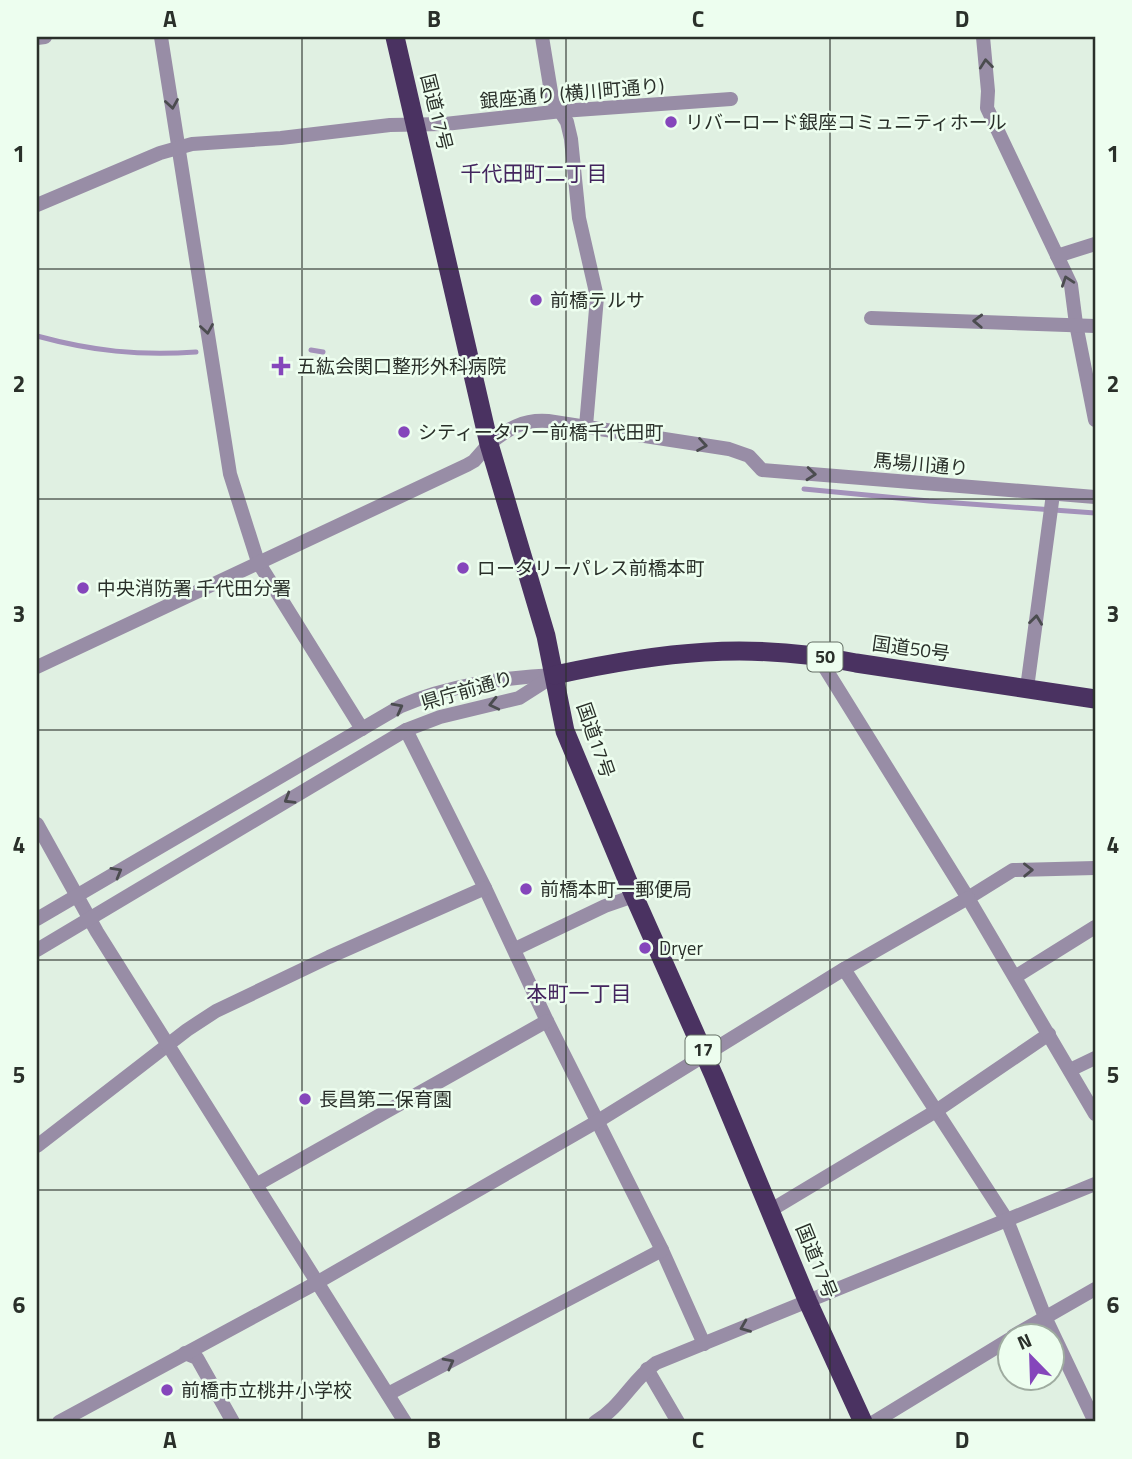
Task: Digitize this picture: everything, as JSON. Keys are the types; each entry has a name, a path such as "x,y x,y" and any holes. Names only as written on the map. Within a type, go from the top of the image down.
{"highway":[{"name":"国道17号","path":"395,37 489,444 546,636 567,738 706,1056 808,1302 863,1422"},
{"name":"国道50号","path":"555,675 631,660 701,651 739,650 817,655 1095,699"}],"street":[{"path":"37,38 45,37"},
{"path":"161,37 230,474 258,562 362,729"},
{"path":"542,37 552,99 562,111 570,139 579,218 597,297 586,426"},
{"path":"983,37 988,108 1070,285 1095,420"},
{"name":"銀座通り (横川町通り)","path":"37,205 179,146 281,138 390,125 445,124 562,111 731,99"},
{"path":"1057,256 1095,244"},
{"path":"871,318 1095,326"},
{"name":"馬場川通り","path":"37,667 467,465 510,427 532,421 586,426 729,449 749,456 762,470 1051,504 1095,497"},
{"path":"1027,688 1051,504"},
{"path":"817,655 968,898 1095,1114"},
{"name":"県庁前通り","path":"37,919 401,706 424,697 513,676 555,675"},
{"name":"県庁前通り","path":"37,950 406,730 440,717 519,698 555,675"},
{"path":"406,730 662,1250 704,1344"},
{"path":"37,824 90,920 405,1422"},
{"path":"59,1422 317,1282 598,1121 844,969 1013,870 1095,868"},
{"path":"37,1146 169,1044 227,1005 485,888"},
{"path":"515,949 605,906 634,896"},
{"path":"1014,977 1095,927"},
{"path":"844,969 1007,1220 1045,1317 1094,1422"},
{"path":"256,1185 547,1021"},
{"path":"771,1210 936,1111 1049,1034"},
{"path":"1070,1070 1095,1058"},
{"path":"596,1422 616,1406 647,1369 656,1363 1095,1184"},
{"path":"388,1394 662,1250"},
{"path":"1037,1322 1095,1289"},
{"path":"874,1422 996,1347"},
{"path":"185,1353 197,1358 233,1422"},
{"path":"647,1369 678,1422"}],"waterway":[{"path":"37,336 116,351 196,352"},
{"path":"311,350 323,352"},
{"path":"804,489 1095,513"}],"place":[{"name":"リバーロード銀座コミュニティホール","path":"671,122"},
{"name":"前橋テルサ","path":"536,300"},
{"name":"五紘会関口整形外科病院","path":"281,366"},
{"name":"シティータワー前橋千代田町","path":"404,432"},
{"name":"ロータリーパレス前橋本町","path":"463,568"},
{"name":"中央消防署 千代田分署","path":"83,588"},
{"name":"前橋本町一郵便局","path":"526,889"},
{"name":"Dryer","path":"645,948"},
{"name":"長昌第二保育園","path":"305,1099"},
{"name":"前橋市立桃井小学校","path":"167,1390"}],"district":[{"name":"千代田町二丁目","path":"534,174"},
{"name":"本町一丁目","path":"579,994"}]}
